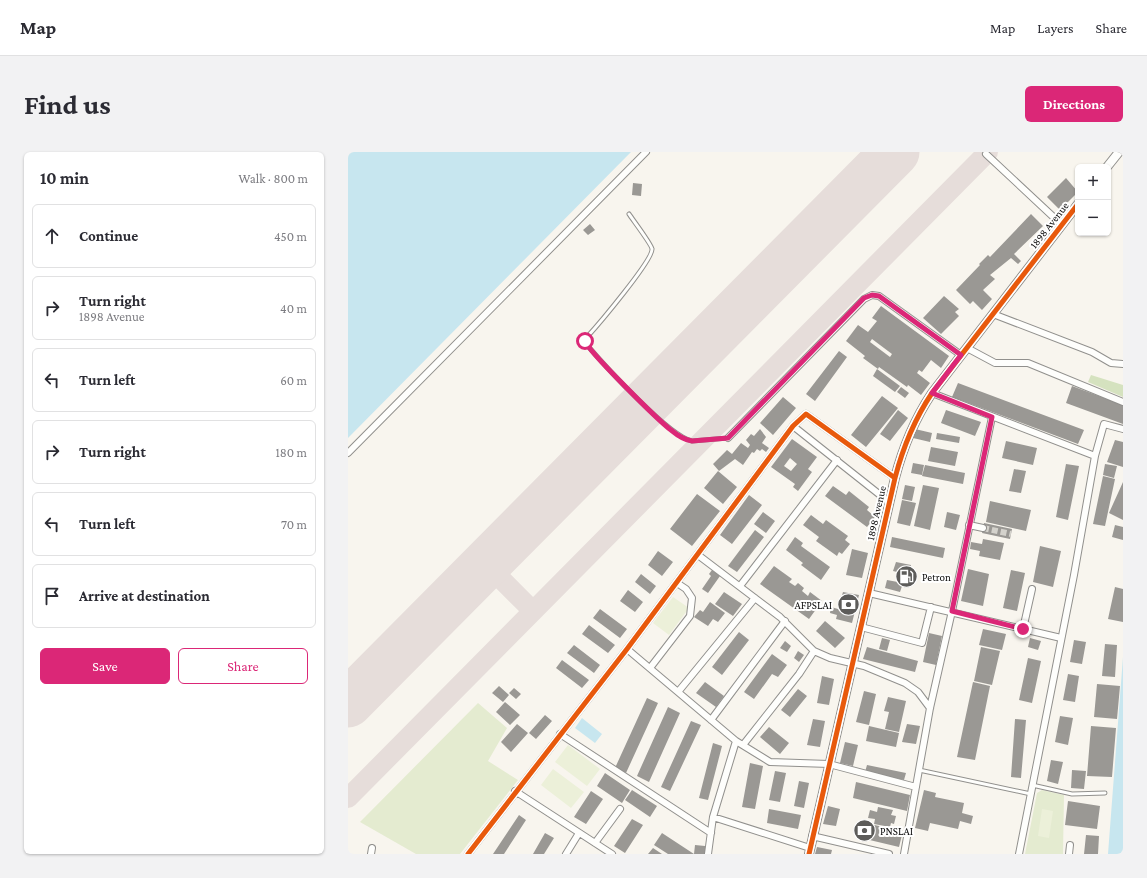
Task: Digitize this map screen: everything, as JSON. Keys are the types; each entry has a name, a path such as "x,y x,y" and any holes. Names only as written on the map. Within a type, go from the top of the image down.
{"street":[{"path":"348,453 646,152"},
{"path":"1109,164 1119,152"},
{"path":"986,154 1062,225"},
{"name":"1898 Avenue","path":"809,851 894,478 909,432 932,393 1075,208"},
{"path":"728,438 864,298 872,295 879,296 961,355"},
{"path":"993,314 1092,352 1111,363 1123,364"},
{"path":"967,348 995,363 1028,364 1123,402"},
{"path":"932,393 1095,456"},
{"path":"468,854 515,791 627,649 793,426 806,414 894,478"},
{"path":"904,854 930,708 952,611 992,417"},
{"path":"1019,854 1095,456 1104,424 1123,429"},
{"path":"793,426 889,502"},
{"path":"740,586 837,460"},
{"path":"969,525 983,528"},
{"path":"698,555 755,598 784,622 814,651 830,658 853,663 905,683 918,692 930,708"},
{"path":"650,668 690,616 692,598 686,589 677,583"},
{"path":"1023,629 1032,589"},
{"path":"869,593 952,611 1061,638"},
{"path":"678,692 755,598"},
{"path":"861,627 922,643 930,607"},
{"path":"711,720 784,622"},
{"path":"627,649 736,741 770,762 830,764 916,787"},
{"path":"743,745 799,674 814,651"},
{"path":"560,734 711,833"},
{"path":"708,854 713,817 736,741"},
{"path":"515,791 612,854"},
{"path":"595,843 620,809"},
{"path":"713,817 809,851"},
{"path":"566,854 579,833"},
{"path":"812,836 888,854"},
{"path":"1069,854 1070,845"}],"lane":[{"path":"629,214 640,232 651,244 651,254 614,306 587,337 585,341 586,346 670,429 687,440 692,441 728,438"},
{"path":"919,770 1031,794"},
{"path":"1032,785 1072,794 1105,793"}],"green space":[{"path":"1091,375 1123,385 1123,397 1088,382"},
{"path":"673,597 689,608 669,635 653,623"},
{"path":"478,703 507,728 488,761 518,780 460,854 416,854 360,822"},
{"path":"568,745 600,769 587,786 555,762"},
{"path":"553,769 584,792 571,808 541,785"},
{"path":"1042,790 1064,795 1063,854 1025,854 1037,793"},
{"path":"1042,809 1053,811 1049,838 1038,836"}],"water":[{"path":"348,152 631,152 348,438"},
{"path":"1123,657 1123,854 1108,854"},
{"path":"582,718 602,734 595,743 575,728"}],"building":[{"path":"1066,178 1075,188 1075,195 1060,210 1047,197"},
{"path":"633,183 642,184 641,196 632,195"},
{"path":"1031,214 1043,226 1014,254 1021,261 1018,264 1011,258 990,275 995,279 983,290 992,299 982,310 973,301 970,304 956,290 980,265 979,264 988,255 990,257"},
{"path":"590,224 595,230 588,235 583,230"},
{"path":"944,296 959,309 955,312 959,316 941,334 923,318"},
{"path":"881,306 949,356 941,368 931,360 922,372 919,370 917,373 930,383 921,395 879,367 878,369 863,358 865,356 846,341 858,325 868,332 877,321 872,318","holes":["872,339 892,354 890,357 870,342"]},
{"path":"839,351 847,357 815,401 806,394"},
{"path":"877,369 900,386 895,392 873,376"},
{"path":"958,383 1084,430 1078,444 952,397"},
{"path":"1072,386 1123,405 1123,424 1066,403"},
{"path":"901,387 909,393 905,398 897,392"},
{"path":"882,396 898,408 866,447 851,435"},
{"path":"783,397 796,408 773,435 760,423"},
{"path":"898,410 908,418 890,441 880,434"},
{"path":"946,410 981,422 975,436 941,423"},
{"path":"760,429 766,437 762,443 769,448 766,452 762,449 760,451 757,449 754,453 752,452 743,465 735,459 719,471 713,464 727,450 732,454 741,443 748,448 750,445 746,440 751,434 754,436"},
{"path":"915,429 932,433 930,442 913,438"},
{"path":"937,433 960,437 959,443 936,439"},
{"path":"792,439 817,457 808,469 812,472 798,491 793,487 795,484 771,467","holes":["790,458 797,464 791,471 784,466"]},
{"path":"1115,440 1123,442 1123,467 1107,462"},
{"path":"1006,441 1037,448 1033,465 1002,458"},
{"path":"931,447 958,452 955,466 928,461"},
{"path":"913,463 924,465 922,475 911,473"},
{"path":"1066,464 1079,466 1068,520 1056,517"},
{"path":"1105,464 1117,466 1114,478 1103,475"},
{"path":"925,465 965,473 963,484 922,476"},
{"path":"1014,469 1026,471 1021,493 1009,491"},
{"path":"718,471 737,487 723,504 704,488"},
{"path":"1103,476 1115,479 1105,526 1093,524"},
{"path":"1123,482 1123,520 1109,513"},
{"path":"905,485 915,487 912,501 902,499"},
{"path":"923,485 939,488 930,530 914,526"},
{"path":"833,486 846,495 849,491 869,507 867,510 875,517 867,527 825,496"},
{"path":"697,494 720,511 692,546 670,529"},
{"path":"749,495 762,505 732,544 720,535"},
{"path":"902,500 916,503 910,526 897,523"},
{"path":"990,501 1031,510 1026,531 986,522"},
{"path":"763,512 775,521 766,533 754,524"},
{"path":"947,512 960,515 956,530 944,527"},
{"path":"811,515 823,524 826,520 848,536 845,540 850,544 842,554 839,552 837,556 816,541 819,537 803,525"},
{"path":"984,523 1012,529 1010,539 982,533"},
{"path":"1115,525 1123,527 1123,540 1112,537"},
{"path":"755,530 764,537 737,572 728,566"},
{"path":"795,537 803,543 801,546 830,567 821,580 801,565 803,563 786,550"},
{"path":"892,537 945,548 943,558 890,547"},
{"path":"983,539 1004,543 1000,560 979,556 980,551 970,549 971,542 982,544"},
{"path":"1040,546 1061,551 1053,587 1033,582"},
{"path":"852,549 868,553 862,578 846,575"},
{"path":"658,551 673,562 662,576 648,565"},
{"path":"896,562 911,565 909,575 893,571"},
{"path":"774,566 792,579 789,582 795,586 798,583 804,588 802,591 808,596 810,592 822,601 809,619 760,584"},
{"path":"968,569 989,574 983,606 961,601"},
{"path":"712,570 720,576 708,593 702,589 711,576 709,574"},
{"path":"1011,570 1025,573 1017,611 1003,608"},
{"path":"641,574 656,586 650,594 635,582"},
{"path":"887,580 903,583 900,592 885,588"},
{"path":"1115,587 1123,589 1123,622 1108,619"},
{"path":"628,590 643,602 635,612 620,601"},
{"path":"724,592 742,604 733,616 715,604"},
{"path":"843,592 859,595 852,623 836,619 837,615 830,613 831,607 838,609"},
{"path":"710,602 725,613 718,622 713,619 708,626 694,617 700,610 703,612"},
{"path":"600,609 627,629 620,638 593,618"},
{"path":"825,621 845,638 835,648 816,631"},
{"path":"589,625 615,645 608,653 582,634"},
{"path":"983,629 1006,634 1002,650 979,645"},
{"path":"739,632 749,640 722,675 712,667"},
{"path":"929,633 942,636 936,665 923,662"},
{"path":"882,638 890,640 887,651 879,649"},
{"path":"1030,638 1041,641 1038,650 1028,647"},
{"path":"1074,640 1086,642 1082,664 1070,662"},
{"path":"785,641 791,646 787,652 780,648"},
{"path":"1105,644 1117,645 1115,677 1102,676"},
{"path":"574,645 600,665 594,673 567,653"},
{"path":"867,647 918,661 915,672 863,659"},
{"path":"981,647 1000,651 992,685 974,681"},
{"path":"798,651 804,655 799,662 794,658"},
{"path":"772,654 787,665 778,677 772,674 754,699 744,692"},
{"path":"1028,658 1041,661 1032,703 1019,700"},
{"path":"562,660 589,680 582,688 556,668"},
{"path":"1068,674 1079,676 1075,702 1063,700"},
{"path":"822,676 834,679 829,705 817,703"},
{"path":"705,682 724,696 716,707 696,693"},
{"path":"973,682 990,686 975,760 957,757"},
{"path":"1097,684 1120,686 1117,719 1094,717"},
{"path":"499,686 509,695 503,702 492,693"},
{"path":"514,688 521,694 516,699 509,693"},
{"path":"798,689 807,696 790,717 781,710"},
{"path":"864,691 876,694 869,725 856,722"},
{"path":"888,697 906,701 899,732 885,729 889,712 884,711"},
{"path":"647,698 658,703 626,773 615,768"},
{"path":"505,702 520,715 510,725 496,712"},
{"path":"668,707 680,713 649,782 637,776"},
{"path":"545,715 552,721 536,739 529,733"},
{"path":"1060,716 1073,718 1068,745 1055,742"},
{"path":"813,719 825,721 820,747 807,745"},
{"path":"1015,719 1026,720 1021,778 1011,777"},
{"path":"691,721 701,725 670,791 661,787"},
{"path":"517,724 528,733 511,752 501,742"},
{"path":"907,724 920,726 916,744 902,742"},
{"path":"869,726 899,733 896,747 866,741"},
{"path":"1091,726 1116,728 1112,777 1087,776"},
{"path":"769,727 789,743 780,754 760,737"},
{"path":"845,742 858,745 853,766 840,763"},
{"path":"713,743 722,746 708,800 699,798"},
{"path":"1051,760 1063,762 1058,784 1047,781"},
{"path":"750,763 763,766 755,809 742,807"},
{"path":"867,765 906,773 904,780 865,772"},
{"path":"1072,770 1086,771 1084,789 1071,788"},
{"path":"775,771 786,773 780,802 769,800"},
{"path":"605,773 630,790 622,803 597,786"},
{"path":"799,781 809,783 804,808 794,806"},
{"path":"856,782 910,795 907,811 853,798"},
{"path":"632,790 657,806 650,817 625,800"},
{"path":"924,790 936,793 935,797 964,803 962,813 973,816 971,824 960,821 958,829 930,823 928,831 915,828"},
{"path":"591,791 603,799 586,824 574,817"},
{"path":"1068,801 1100,806 1097,829 1065,825"},
{"path":"828,806 840,809 836,826 823,824"},
{"path":"878,807 893,810 891,815 896,816 894,824 891,823 890,827 874,824 875,819 868,818 870,810 877,812"},
{"path":"769,809 801,815 798,829 767,823"},
{"path":"519,815 526,820 504,854 493,854"},
{"path":"632,819 643,825 625,853 614,846"},
{"path":"860,822 903,831 899,847 857,837"},
{"path":"545,833 554,838 544,854 533,854"},
{"path":"662,833 694,854 668,854 654,845"},
{"path":"1086,835 1099,836 1098,854 1084,854"},
{"path":"695,845 705,846 705,854 694,854"},
{"path":"817,847 832,850 831,854 815,854"},
{"path":"653,848 662,854 648,854"}],"taxiway":[{"path":"348,798 988,152"},
{"path":"486,564 533,611"}],"runway":[{"path":"348,703 895,152"}],"tunnel":[{"path":"983,528 1011,534"}],"cycle path":[{"path":"809,854 895,478 910,434 932,393 1075,208"},
{"path":"468,854 627,649 793,426 806,414 895,478"}],"place":[{"name":"Petron","path":"906,577"},
{"name":"AFPSLAI","path":"848,605"},
{"name":"PNSLAI","path":"865,831"}],"route":[{"path":"585,341 586,346 604,365 670,429 687,440 692,441 728,438 864,298 872,295 879,296 961,355 932,393 992,417 952,611 1023,629"}]}
